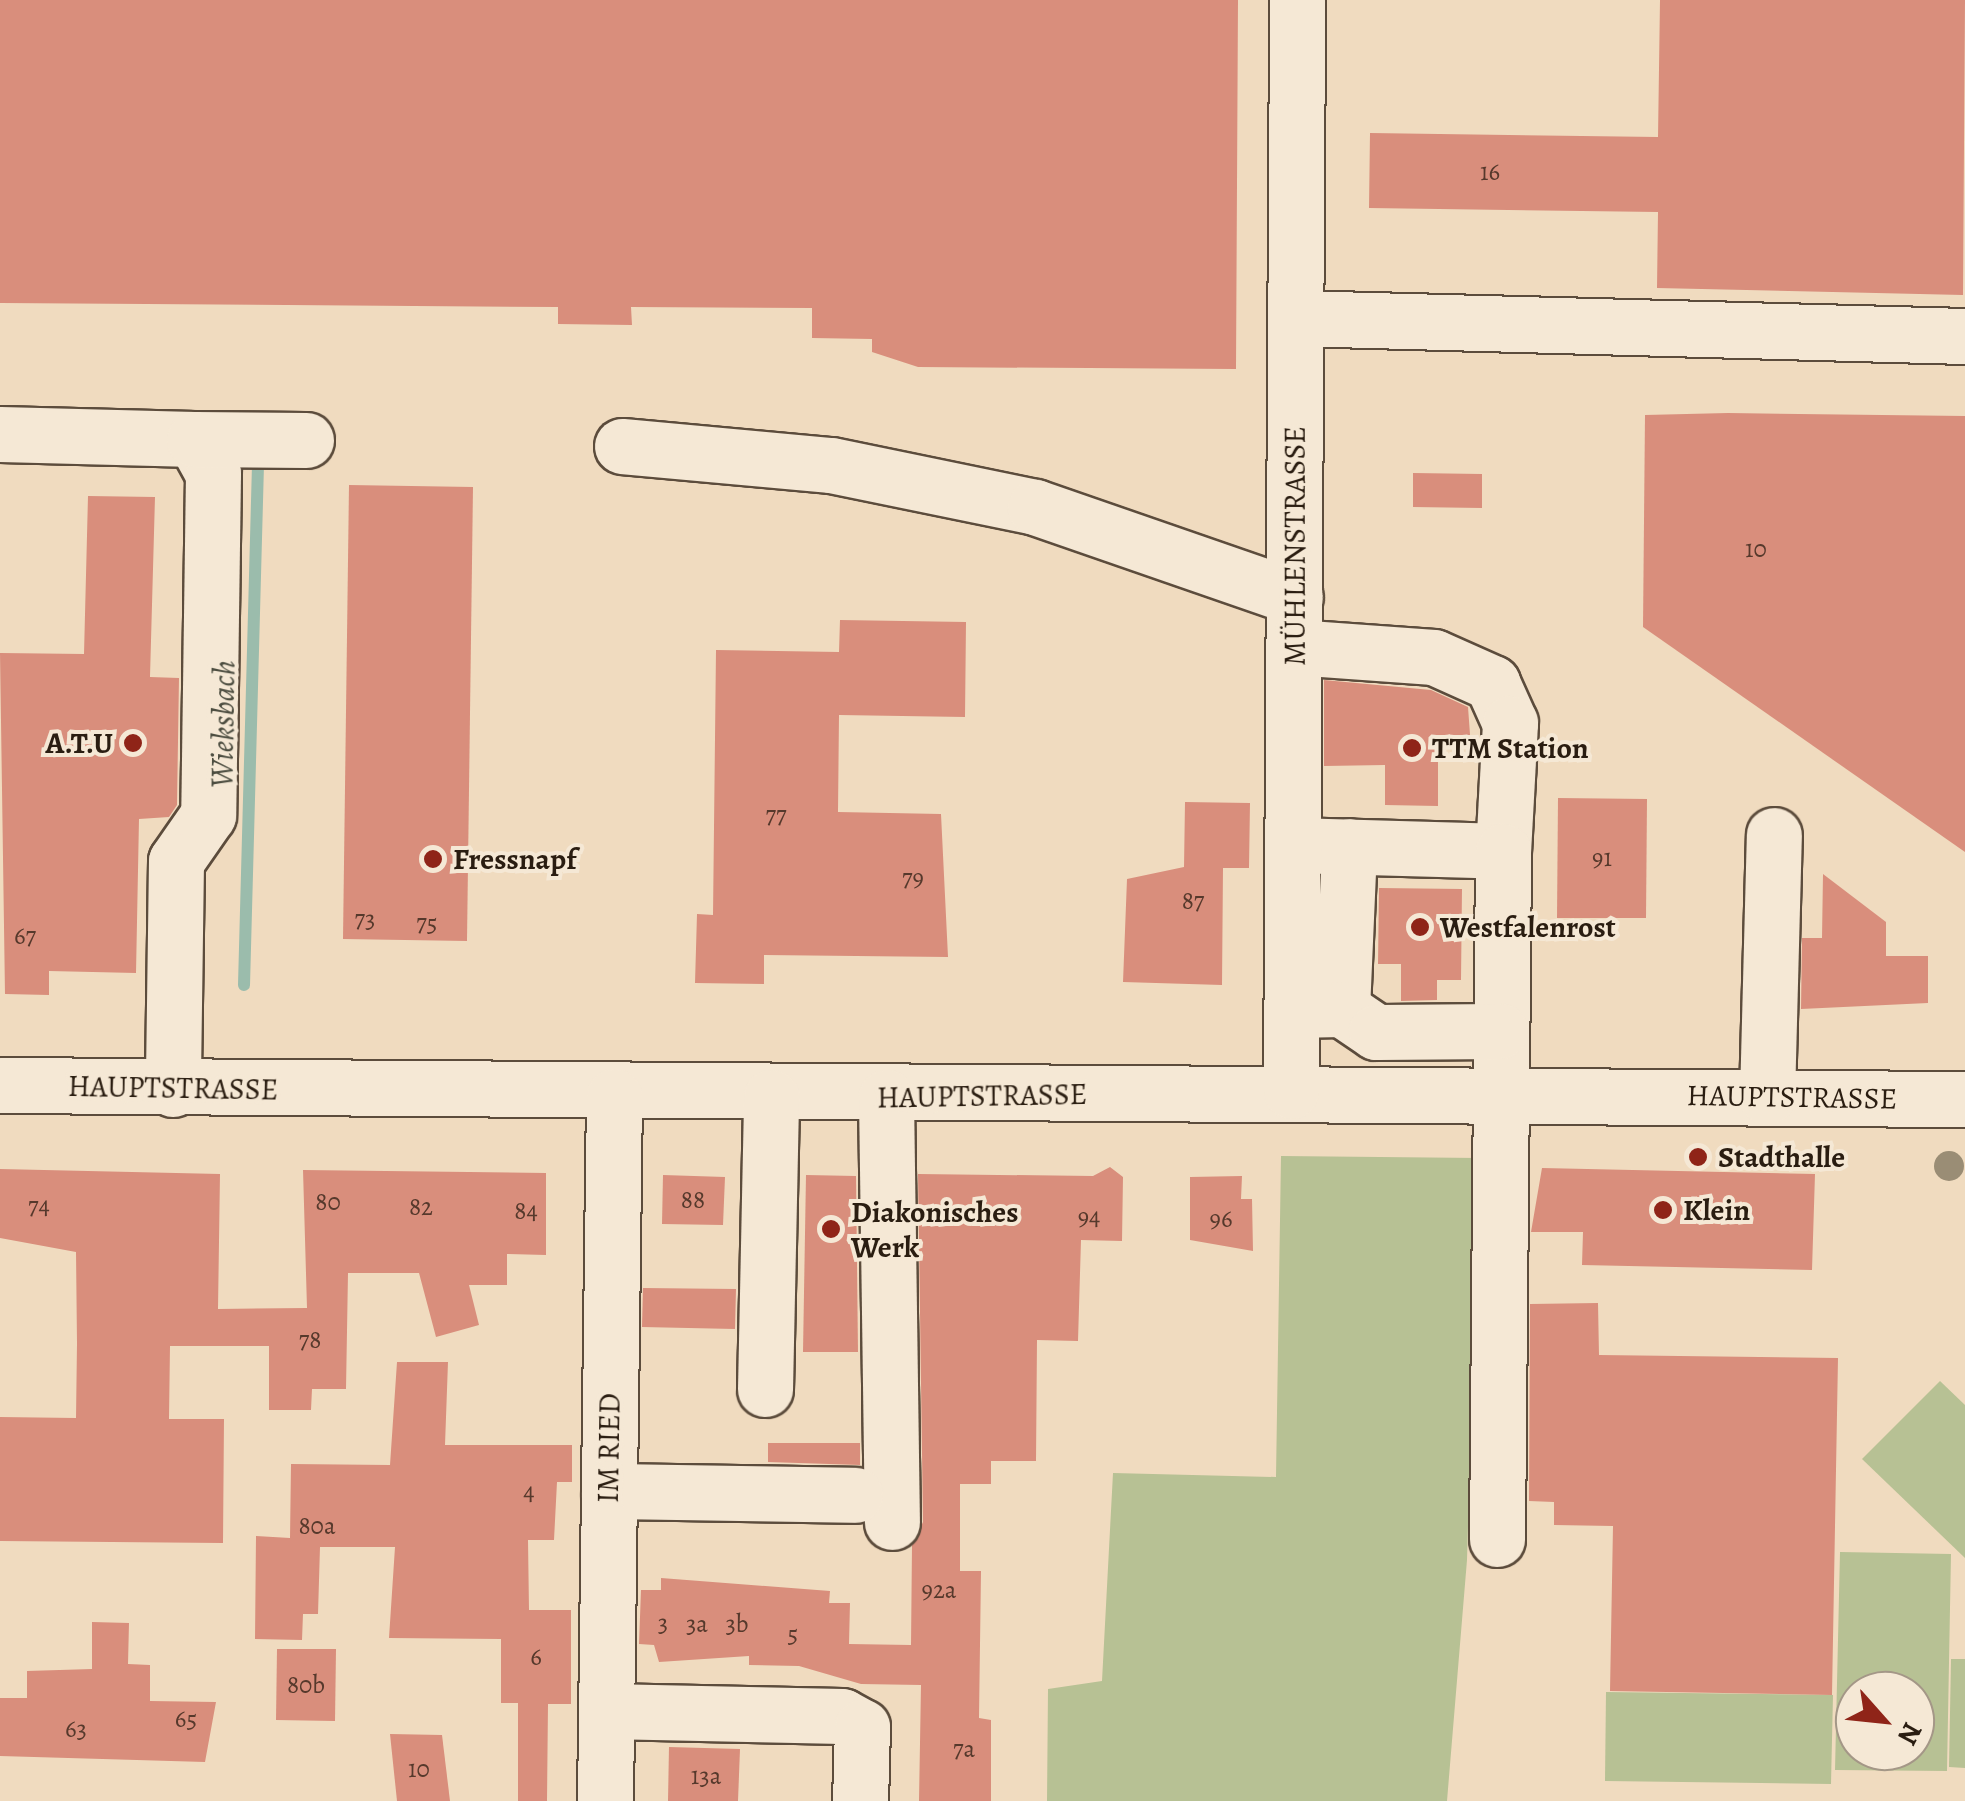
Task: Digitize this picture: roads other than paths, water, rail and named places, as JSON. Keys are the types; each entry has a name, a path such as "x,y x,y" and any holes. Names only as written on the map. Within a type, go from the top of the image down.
{"street":[{"name":"MÜHLENSTRASSE","path":"1291,1092 1317,1010 1293,845 1297,0"},
{"path":"1296,318 1965,336"},
{"path":"0,434 306,440"},
{"path":"173,1089 176,861 208,815 213,473 194,439"},
{"path":"622,446 831,465 1034,507 1295,622 1434,657 1492,683 1510,723 1502,851 1500,1031 1504,1092 1496,1539"},
{"path":"1767,1098 1774,834"},
{"path":"1293,845 1502,851"},
{"path":"1349,846 1317,1010 1376,1032 1500,1031"},
{"name":"HAUPTSTRASSE","path":"0,1085 886,1098 1504,1092 1965,1099"},
{"name":"IM RIED","path":"605,1801 614,1096"},
{"path":"766,1389 770,1097"},
{"path":"609,1491 874,1509 886,1098"},
{"path":"606,1711 842,1716 862,1727 860,1801"}],"waterway":[{"name":"Wieksbach","path":"244,985 258,465"}],"place":[{"name":"A.T.U","path":"133,743"},
{"name":"TTM Station","path":"1412,748"},
{"name":"Fressnapf","path":"433,859"},
{"name":"Westfalenrost","path":"1420,927"},
{"name":"Stadthalle","path":"1698,1157"},
{"name":"Klein","path":"1663,1210"},
{"name":"Diakonisches Werk","path":"831,1229"}]}
